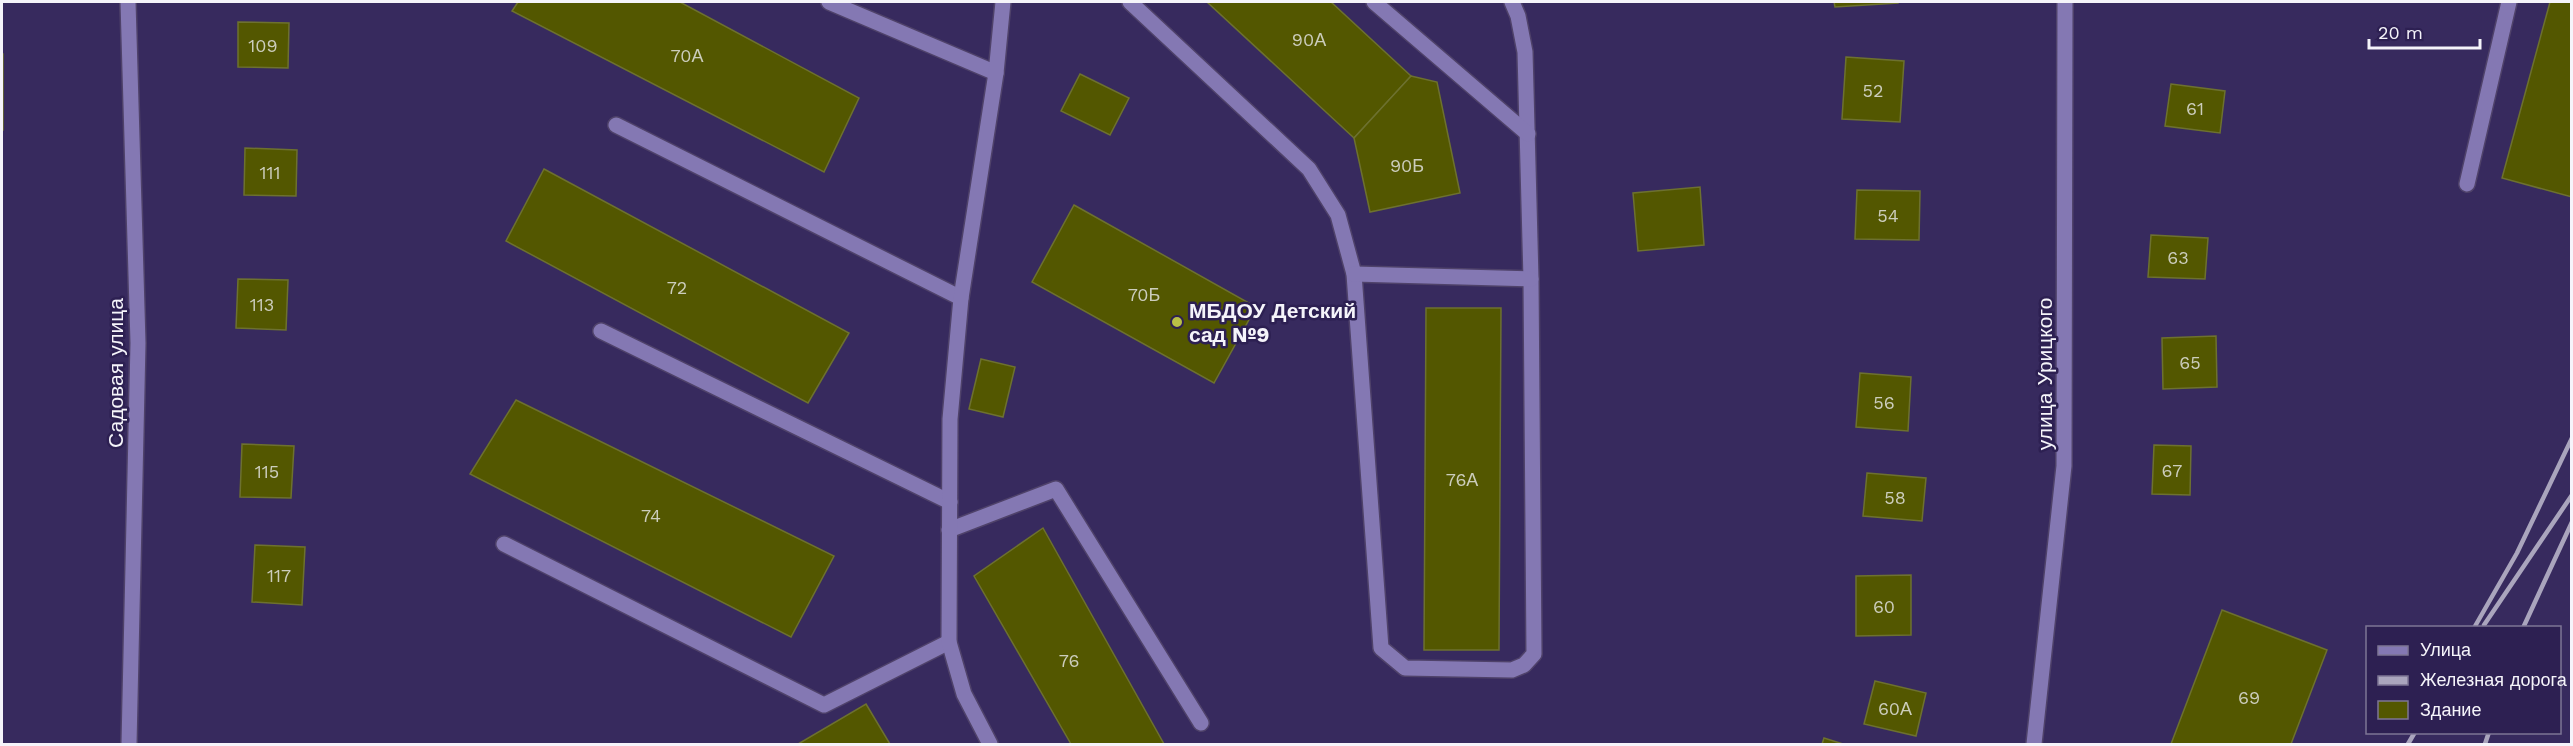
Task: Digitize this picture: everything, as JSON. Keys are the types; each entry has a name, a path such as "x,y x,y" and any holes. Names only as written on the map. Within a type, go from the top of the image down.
{"street":[{"name":"Садовая улица","path":"128,2 138,343 129,744"},
{"path":"829,2 996,73"},
{"path":"990,744 964,694 949,642 950,419 961,298 996,73 1004,2"},
{"path":"1130,2 1309,169 1338,214 1354,274 1382,648 1405,668 1512,670 1524,665 1534,654 1532,279 1528,134 1525,52 1518,16 1512,2"},
{"path":"1374,2 1528,134"},
{"name":"улица Урицкого","path":"2034,744 2064,466 2066,2"},
{"path":"2467,184 2509,2"},
{"path":"616,125 961,298"},
{"path":"1354,274 1532,279"},
{"path":"601,331 950,502"},
{"path":"950,530 1056,489 1202,723"},
{"path":"504,543 824,705 949,642"}],"building":[{"path":"518,2 680,2 859,98 824,172 512,11"},
{"path":"1207,2 1331,2 1411,76 1354,138"},
{"path":"1834,2 1898,2 1898,3 1835,7"},
{"path":"2550,2 2572,2 2572,197 2502,178"},
{"path":"238,22 289,23 288,68 238,67"},
{"path":"3,54 3,130 2,130"},
{"path":"1846,57 1904,61 1900,122 1842,119"},
{"path":"1080,74 1129,98 1110,135 1061,111"},
{"path":"1411,76 1437,82 1460,193 1370,212 1354,138"},
{"path":"2171,84 2225,91 2220,133 2165,126"},
{"path":"245,148 297,150 296,196 244,195"},
{"path":"544,169 849,333 808,403 506,241"},
{"path":"1700,187 1704,245 1638,251 1633,193"},
{"path":"1857,190 1920,191 1919,240 1855,239"},
{"path":"1074,205 1256,307 1214,383 1032,282"},
{"path":"2151,235 2208,238 2205,279 2148,277"},
{"path":"238,279 288,280 286,330 236,328"},
{"path":"1426,308 1501,308 1499,650 1424,650"},
{"path":"2216,336 2217,387 2163,389 2162,338"},
{"path":"981,359 1015,367 1003,417 969,409"},
{"path":"1860,373 1911,377 1908,431 1856,427"},
{"path":"516,400 834,556 791,637 470,474"},
{"path":"242,444 294,446 291,498 240,497"},
{"path":"2154,445 2191,446 2190,495 2152,494"},
{"path":"1867,473 1926,478 1922,521 1863,516"},
{"path":"1043,528 1164,744 1071,744 974,576"},
{"path":"255,545 305,547 302,605 252,602"},
{"path":"1911,575 1911,635 1856,636 1856,576"},
{"path":"2222,610 2327,650 2291,744 2171,744"},
{"path":"1875,681 1926,693 1916,736 1864,724"},
{"path":"866,704 890,744 798,744"},
{"path":"1824,738 1843,744 1822,744"}],"railway":[{"path":"2475,626 2517,553 2572,438"},
{"path":"2484,625 2572,495"},
{"path":"2524,626 2572,522"},
{"path":"2408,744 2414,734"},
{"path":"2485,744 2488,734"}],"place":[{"name":"МБДОУ Детский сад №9","path":"1177,322"}]}
